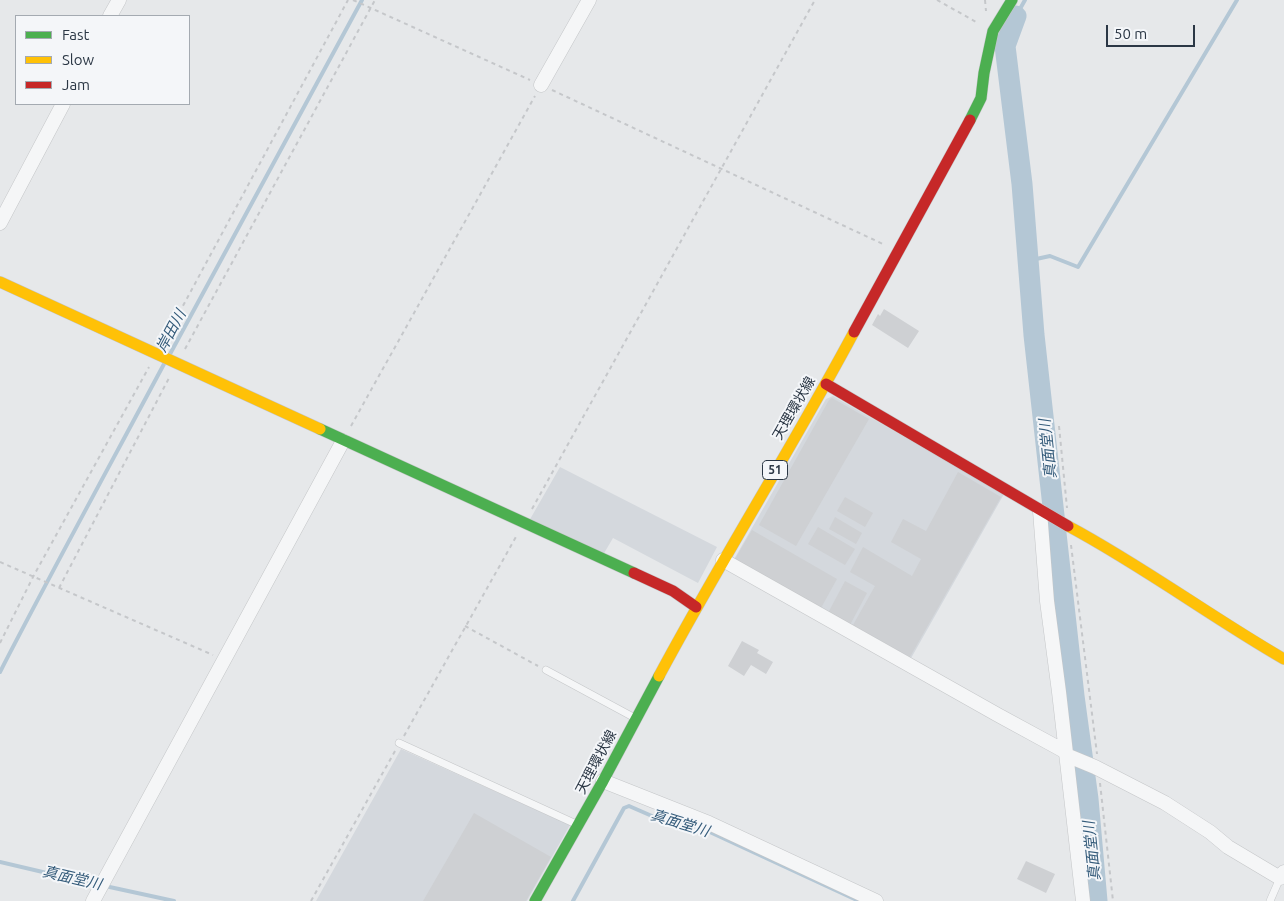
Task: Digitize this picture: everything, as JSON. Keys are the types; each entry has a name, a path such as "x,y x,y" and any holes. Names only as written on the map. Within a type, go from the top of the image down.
{"street":[{"path":"111,15 119,0"},
{"path":"541,85 589,0"},
{"name":"天理環状線","path":"535,901 603,781 696,607 826,384 897,251 968,125 981,98 993,31 1012,0"},
{"path":"0,223 62,105"},
{"path":"0,282 672,591 696,607"},
{"path":"826,384 1042,513 1163,582 1234,630 1284,658"},
{"path":"93,901 343,441"},
{"path":"1042,513 1048,610 1068,755 1083,901"},
{"path":"723,560 1068,755 1165,803 1210,832 1228,847 1282,875"},
{"path":"603,781 709,823 876,901"}],"lane":[{"path":"546,670 636,718"},
{"path":"399,743 578,825"},
{"path":"1272,900 1282,875"}],"path":[{"path":"0,643 33,577 156,355 348,0"},
{"path":"353,0 721,168 897,251"},
{"path":"59,588 177,364 375,0"},
{"path":"311,901 815,0"},
{"path":"937,0 993,31"},
{"path":"343,441 541,85"},
{"path":"1059,426 1066,525 1113,901"},
{"path":"0,562 224,660"},
{"path":"465,626 546,670"}],"shaded area":[{"path":"833,396 1004,494 910,660 733,561 826,399"},
{"path":"560,467 717,547 698,583 613,538 603,555 529,521"},
{"path":"401,749 570,825 527,901 316,901"}],"building":[{"path":"884,309 919,331 908,348 872,325 878,314 880,316"},
{"path":"832,398 869,419 796,546 759,525 829,400"},
{"path":"958,472 1001,497 910,657 853,625 875,586 850,572 863,547 912,576 921,559 891,542 903,519 926,531"},
{"path":"845,497 873,513 865,527 837,511"},
{"path":"835,517 862,533 856,544 829,529"},
{"path":"818,527 855,549 845,565 808,544"},
{"path":"752,530 837,579 821,608 735,559"},
{"path":"845,581 867,593 850,625 828,613"},
{"path":"742,641 759,650 757,653 773,662 766,674 751,665 744,676 728,666"},
{"path":"474,813 551,857 526,901 423,901"},
{"path":"1026,861 1055,874 1046,893 1017,879"}],"waterway":[{"name":"岸田川","path":"170,354 362,0"},
{"name":"真面堂川","path":"1016,16 1025,0"},
{"path":"1027,261 1050,256 1078,267 1237,0"},
{"name":"真面堂川","path":"1016,16 1005,46 1022,184 1034,335 1074,696 1088,799 1097,901"},
{"name":"岸田川","path":"0,672 164,364"},
{"name":"真面堂川","path":"573,901 624,808 629,806 668,823 699,827 859,901"},
{"name":"真面堂川","path":"0,862 98,885"},
{"name":"真面堂川","path":"105,886 174,901"}],"traffic: fast":[{"path":"970,120 981,98 993,31 1012,0"},
{"path":"320,429 634,573"},
{"path":"535,901 603,781 659,676"}],"traffic: slow":[{"path":"0,282 320,429"},
{"path":"659,676 854,332"},
{"path":"1068,526 1096,541 1284,659"}],"traffic: jam":[{"path":"854,332 970,120"},
{"path":"826,384 1068,526"},
{"path":"634,573 673,591 696,607"}]}
